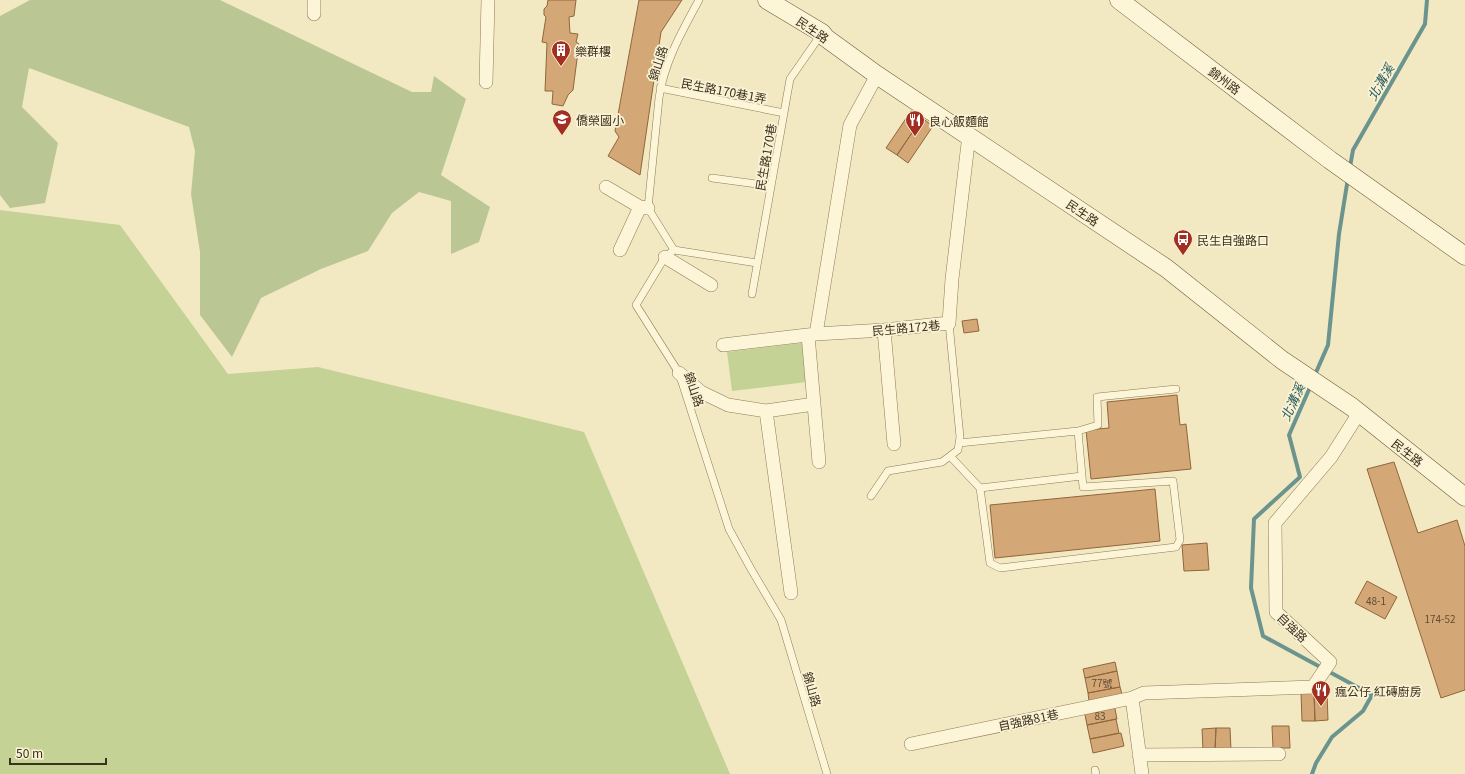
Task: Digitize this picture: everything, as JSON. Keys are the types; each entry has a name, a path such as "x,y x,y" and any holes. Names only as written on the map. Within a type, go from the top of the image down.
{"street":[{"path":"314,0 314,14"},
{"path":"486,82 488,0"},
{"name":"民生路","path":"767,0 822,33 826,38 877,75 1166,268 1282,360 1355,410 1465,497"},
{"name":"錦州路","path":"1119,0 1358,181 1465,256"},
{"path":"819,462 814,404 812,335 850,125 877,75"},
{"name":"民生路172巷","path":"723,345 812,335 884,330 949,323 952,280 969,135"},
{"path":"606,187 644,208 620,250"},
{"path":"670,253 711,285"},
{"path":"884,330 894,444"},
{"path":"679,373 700,392 728,405 766,411 814,404"},
{"name":"自強路","path":"1144,693 1313,687 1330,662 1276,612 1275,523 1331,457 1355,410"},
{"path":"766,411 791,593"},
{"name":"自強路81巷","path":"911,744 1132,698 1144,693"},
{"path":"1132,698 1142,774"},
{"path":"1139,755 1279,754"}],"lane":[{"name":"錦山路","path":"644,208 660,88 675,44 699,0"},
{"name":"民生路170巷","path":"752,294 790,79 822,33"},
{"name":"民生路170巷1弄","path":"660,88 784,113"},
{"path":"712,178 771,186"},
{"path":"644,208 670,253 757,263"},
{"name":"錦山路","path":"670,253 636,305 679,373 729,529 781,620 827,774"},
{"path":"871,496 888,471 942,462 958,450 960,437 949,323"},
{"path":"959,443 1078,430 1098,425 1097,397 1176,389"},
{"path":"950,456 980,488 990,563 1000,568 1176,547 1180,540 1173,481 1083,487 1078,430"},
{"path":"980,488 1082,476"}],"green space":[{"path":"30,0 220,0 412,92 431,92 434,76 466,99 441,175 490,207 479,242 451,254 451,201 419,192 392,213 368,251 321,269 261,298 232,357 200,315 200,252 191,194 195,151 189,127 29,68 22,107 58,143 45,203 10,208 0,195 0,16"},
{"path":"0,210 120,225 228,374 318,367 584,432 730,774 0,774"},
{"path":"802,343 807,382 732,391 727,352"}],"building":[{"name":"樂群樓","path":"548,0 576,0 574,16 569,17 570,33 578,34 576,42 579,44 573,90 568,95 563,106 552,104 553,91 545,91 547,43 542,42 546,17 544,15 544,9 547,6"},
{"path":"639,0 682,0 661,32 640,175 608,156 619,137 615,131"},
{"path":"911,111 922,118 897,155 886,148"},
{"path":"922,118 933,126 908,163 897,155"},
{"path":"977,319 979,331 964,333 962,321"},
{"path":"1177,395 1180,425 1186,424 1191,469 1091,479 1086,430 1109,428 1107,402"},
{"path":"1394,462 1418,533 1457,520 1465,546 1465,690 1441,698 1367,469"},
{"path":"1155,489 1160,541 995,558 990,505"},
{"path":"1207,543 1209,570 1184,571 1182,545"},
{"path":"1367,581 1397,597 1385,619 1355,603"},
{"path":"1115,662 1117,671 1085,678 1083,669"},
{"path":"1117,671 1120,687 1088,693 1085,678"},
{"path":"1120,687 1122,694 1089,701 1088,693"},
{"name":"瘋公仔 紅磚廚房","path":"1327,692 1328,720 1315,721 1314,693"},
{"path":"1301,693 1314,693 1315,721 1302,721"},
{"path":"1114,704 1117,719 1087,725 1084,710"},
{"path":"1116,719 1119,733 1090,739 1087,725"},
{"path":"1272,726 1289,726 1290,748 1273,748"},
{"path":"1216,728 1215,750 1203,750 1202,729"},
{"path":"1216,728 1230,728 1231,750 1215,750"},
{"path":"1121,733 1124,746 1093,753 1090,739"}],"waterway":[{"name":"北溝溪","path":"1350,167 1353,150 1425,24 1427,0"},
{"name":"北溝溪","path":"1314,377 1328,345 1339,234 1348,178"},
{"name":"北溝溪","path":"1311,385 1289,435 1300,477 1254,519 1251,588 1263,636 1372,695 1363,711 1332,737 1316,763 1312,774"}],"place":[{"name":"樂群樓","path":"561,67"},
{"name":"僑榮國小","path":"562,136"},
{"name":"良心飯麵館","path":"915,137"},
{"name":"民生自強路口","path":"1183,256"},
{"name":"瘋公仔 紅磚廚房","path":"1321,707"}]}
